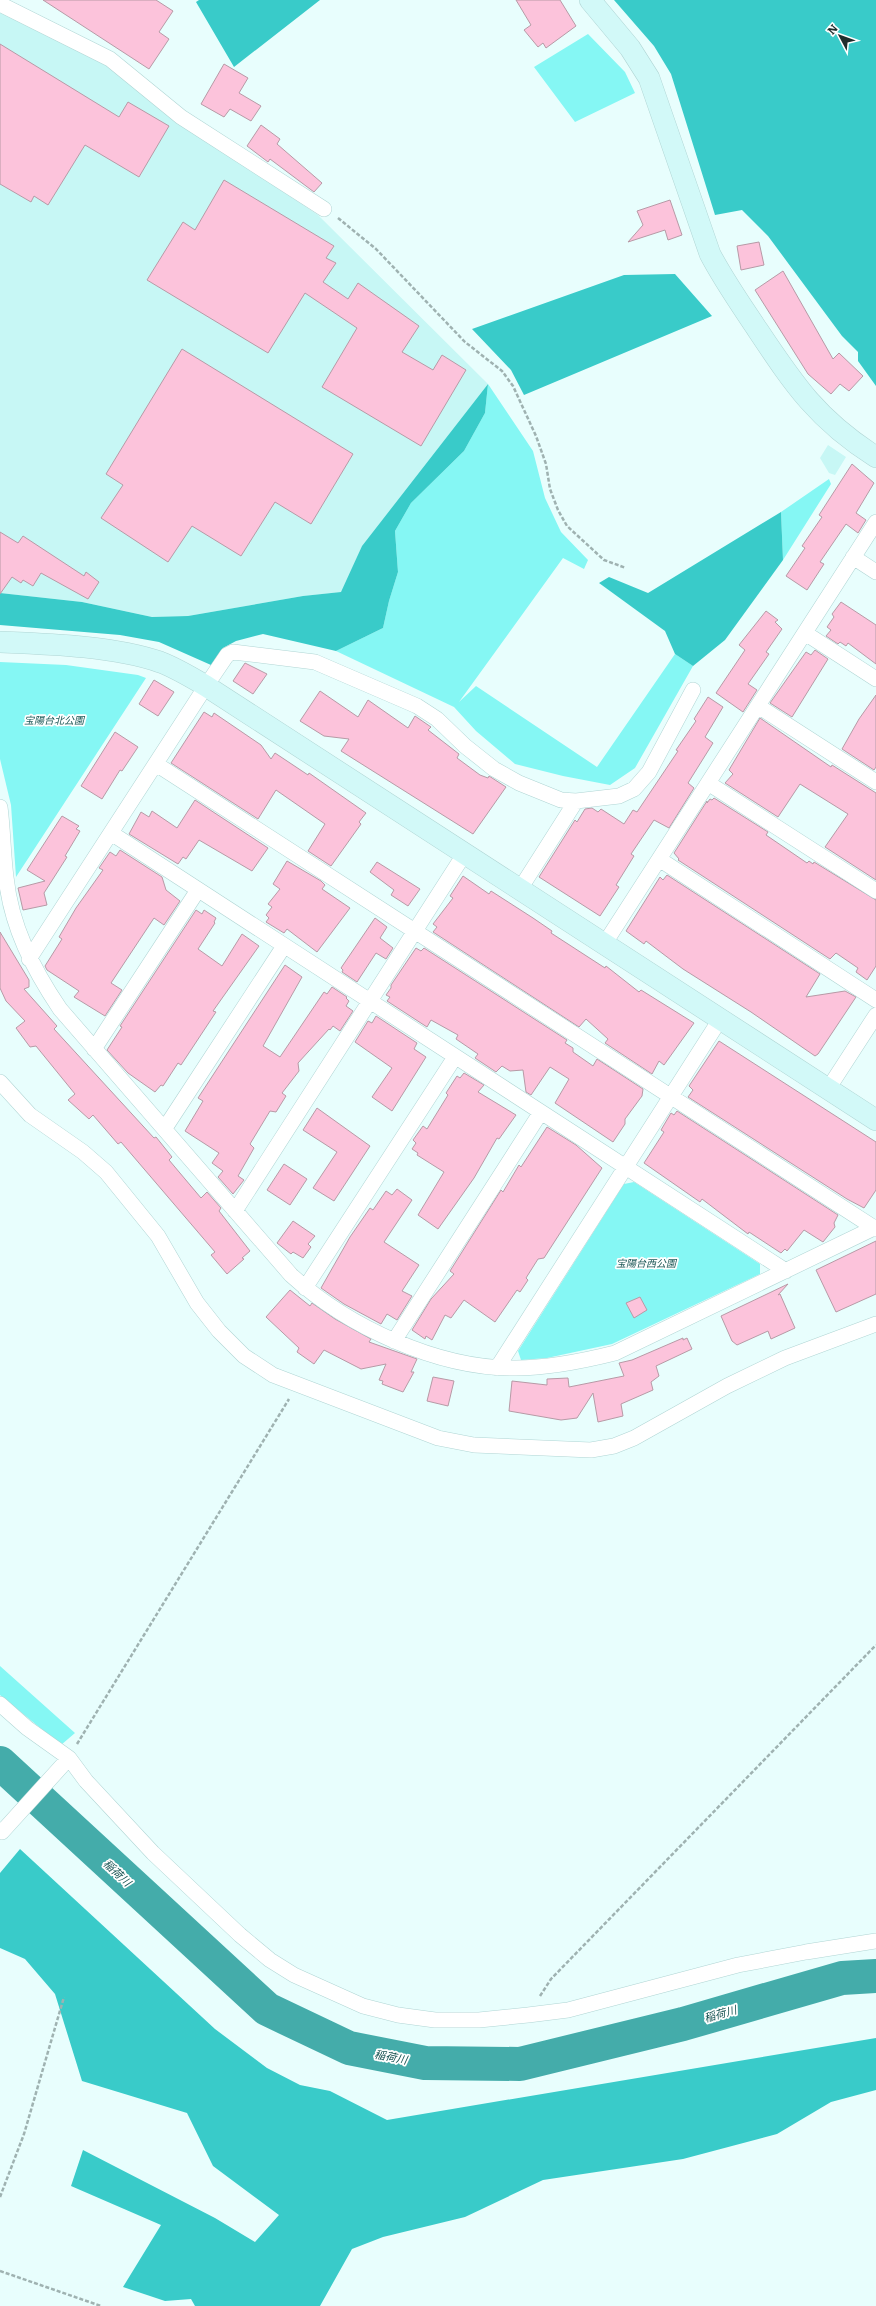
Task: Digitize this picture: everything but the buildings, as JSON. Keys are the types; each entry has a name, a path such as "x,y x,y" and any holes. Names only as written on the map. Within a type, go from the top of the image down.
{"street":[{"path":"590,0 630,48 649,78 710,254 721,275 790,381 804,398 841,433 876,457"},
{"path":"0,4 110,60 181,117 324,209"},
{"path":"605,943 876,522"},
{"path":"853,557 876,572"},
{"path":"805,633 876,679"},
{"path":"0,642 54,645 113,652 143,658 171,666 206,686 721,1018 876,1120"},
{"path":"29,960 206,686 227,655 233,652 315,662 417,706 437,719 466,746 494,768 519,783 561,800 576,801 619,796 634,789 649,772 693,690"},
{"path":"758,706 876,782"},
{"path":"156,764 876,1228"},
{"path":"708,783 876,891"},
{"path":"520,889 576,801"},
{"path":"0,807 6,878 17,926 29,960 37,975 60,1009 165,1128 291,1275 305,1288 360,1325 394,1341 451,1360 497,1368 531,1368 572,1364 615,1353 876,1228"},
{"path":"111,833 786,1271"},
{"path":"235,1211 465,853"},
{"path":"659,859 876,1000"},
{"path":"94,1049 198,890"},
{"path":"165,1128 284,946"},
{"path":"828,1089 876,1015"},
{"path":"497,1368 721,1018"},
{"path":"305,1288 455,1057"},
{"path":"0,1082 30,1115 83,1152 106,1172 158,1236 196,1303 219,1332 244,1356 273,1376 438,1438 474,1445 591,1450 614,1446 634,1438 727,1386 785,1358 876,1324"},
{"path":"394,1341 541,1112"},
{"path":"0,1704 64,1764 86,1781 153,1853 240,1935 270,1960 294,1975 363,2006 398,2015 435,2020 479,2020 568,2010 738,1965 876,1941"},
{"path":"0,1830 2,1832 15,1819 64,1764"}],"path":[{"path":"324,209 344,222 376,249 445,323 465,342 502,371 512,386 536,436 546,464 553,496 558,510 567,526 604,560 626,568"},
{"path":"64,1764 298,1385"},
{"path":"528,2015 551,1979 876,1645"},
{"path":"0,2197 24,2134 64,1997"},
{"path":"0,2271 101,2306"}],"shaded area":[{"path":"199,0 320,0 234,67 196,2"},
{"path":"614,0 876,0 876,386 858,361 858,352 842,336 768,236 742,210 715,215 671,74 654,46"},
{"path":"0,11 111,68 170,117 318,215 488,384 362,546 342,592 303,596 188,616 152,617 82,602 0,593"},
{"path":"675,274 712,316 524,395 511,370 472,329 624,275"},
{"path":"488,384 485,413 464,451 411,503 395,531 398,572 383,628 336,651 263,634 236,641 223,648 211,665 159,642 120,635 0,625 0,593 82,602 152,617 188,616 303,596 341,592 362,546"},
{"path":"828,445 846,457 835,475 829,473 820,458"},
{"path":"781,512 783,560 725,640 693,666 675,654 665,631 599,583 609,577 648,593"},
{"path":"20,1849 215,2029 267,2068 300,2085 330,2091 387,2120 876,2038 876,2090 831,2102 777,2134 683,2159 543,2180 465,2217 383,2237 352,2249 320,2306 195,2306 191,2299 165,2301 123,2287 161,2225 71,2186 83,2150 215,2218 255,2242 279,2215 213,2166 187,2113 82,2081 55,1994 25,1959 0,1948 0,1873"}],"green space":[{"path":"588,34 625,72 635,93 575,122 534,67"},
{"path":"488,384 533,451 545,498 561,532 588,560 584,569 563,558 459,702 476,686 597,767 675,654 693,666 635,768 610,785 563,776 515,764 476,731 454,707 336,651 383,628 398,572 395,531 411,503 464,451 485,413"},
{"path":"829,479 831,484 783,560 781,512"},
{"name":"宝陽台北公園","path":"0,662 66,665 138,675 146,678 16,877 11,805 0,759"},
{"name":"宝陽台西公園","path":"634,1182 760,1264 760,1274 612,1344 547,1358 521,1360 518,1351 624,1184"},
{"path":"0,1666 75,1733 61,1745 0,1695"}],"waterway":[{"name":"稲荷川","path":"0,1763 267,2009 349,2048 425,2063 520,2064 683,2024 842,1978 876,1976"}]}
